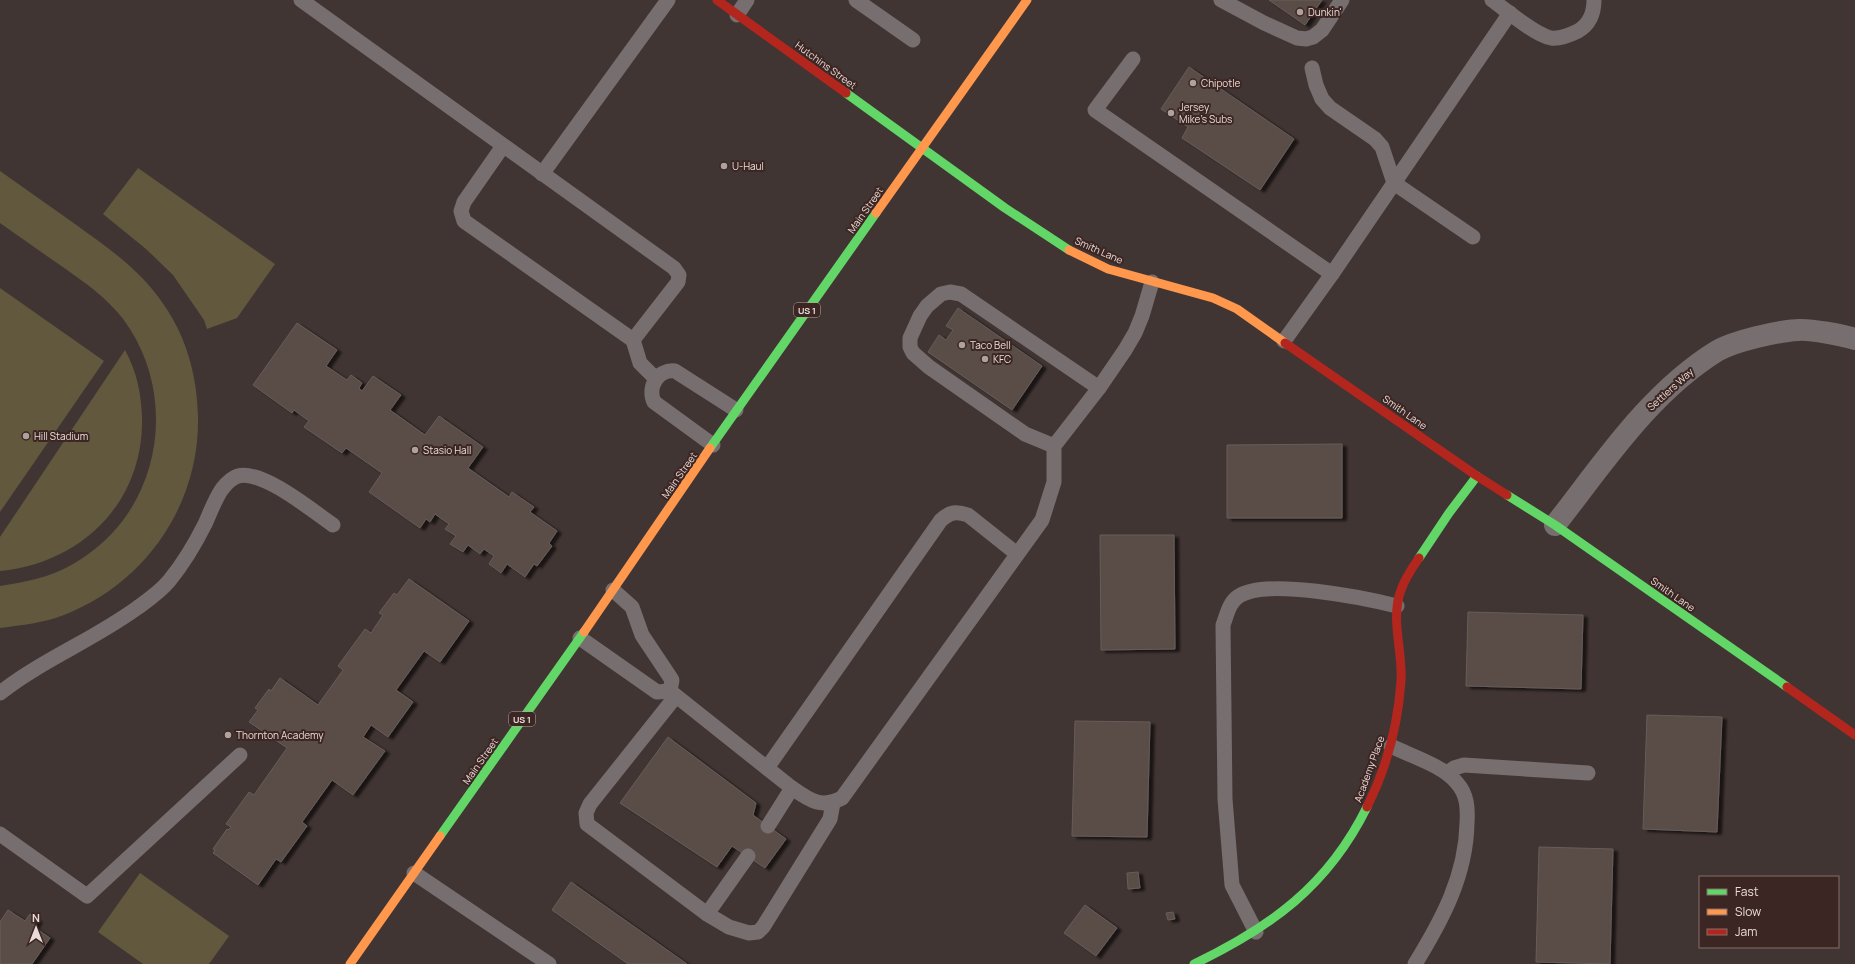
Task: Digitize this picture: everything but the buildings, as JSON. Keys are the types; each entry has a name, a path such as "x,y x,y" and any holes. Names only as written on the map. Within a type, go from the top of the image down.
{"street":[{"name":"Hutchins Street","path":"717,0 922,148"},
{"name":"Main Street","path":"350,964 580,638 736,410 1027,0"},
{"name":"Smith Lane","path":"922,148 1005,208 1071,251 1108,269 1152,282 1188,290 1213,298 1237,310 1284,341 1477,476 1555,525 1854,733"},
{"name":"Settlers Way","path":"1555,525 1641,416 1679,379 1718,350 1757,336 1799,330 1855,339"},
{"name":"Academy Place","path":"1194,964 1256,932 1287,910 1326,871 1360,821 1391,746 1399,700 1401,672 1397,606 1400,591 1418,559 1448,513 1477,476"}],"lane":[{"path":"301,0 674,268 678,275 678,282 632,340"},
{"path":"542,174 668,0"},
{"path":"737,15 747,0"},
{"path":"856,0 913,40"},
{"path":"1221,0 1264,23 1297,38 1306,39 1313,37 1322,30 1342,0"},
{"path":"1492,0 1542,35 1552,38 1560,38 1582,29 1594,11 1594,0"},
{"path":"1284,341 1332,274 1510,13"},
{"path":"1133,59 1095,110 1332,274"},
{"path":"1312,68 1316,85 1322,99 1330,108 1375,139 1382,147 1394,182 1473,237"},
{"path":"503,146 464,202 461,211 464,221 632,340 640,363 656,379"},
{"path":"580,638 657,692 673,693 792,788 810,800 821,804 833,803 842,798 1042,520 1054,482 1054,446 1099,388 1135,333 1152,282"},
{"path":"1054,446 1025,434 916,356 910,347 910,338 920,316 927,306 941,294 950,292 960,294 1099,388"},
{"path":"713,445 654,402 651,395 652,385 662,373 668,370 675,371 736,410"},
{"path":"0,692 16,680 120,620 155,594 168,582 183,562 200,533 221,490 230,480 239,476 247,476 272,483 333,525"},
{"path":"767,768 946,515 952,512 959,512 968,515 1017,554"},
{"path":"1256,932 1232,885 1229,860 1225,799 1223,625 1230,606 1238,596 1251,591 1264,589 1338,593 1397,606"},
{"path":"613,590 632,607 642,635 672,680 673,693 590,804 586,813 587,824 707,914 729,927 749,934 758,932 763,927 830,819 833,803"},
{"path":"1391,746 1447,773 1464,791 1467,804 1466,847 1455,890 1437,928 1415,964"},
{"path":"0,834 87,896 240,755"},
{"path":"1447,773 1454,768 1464,765 1588,773"},
{"path":"768,826 792,788"},
{"path":"707,914 748,856"},
{"path":"414,873 548,964"}],"shaded area":[{"path":"138,168 275,264 237,318 207,329 204,320 173,275 146,249 103,214"},
{"path":"0,171 112,251 134,270 155,292 172,318 185,344 196,387 198,416 196,449 189,480 178,509 162,536 143,561 120,583 93,601 64,615 41,622 0,628 0,586 24,582 67,568 87,555 111,534 131,509 145,481 153,451 156,420 153,388 145,358 123,319 97,292 0,223"},
{"name":"Hill Stadium","path":"0,288 104,361 0,512"},
{"path":"125,350 133,366 138,383 142,417 140,448 132,476 120,501 102,523 81,541 57,556 30,566 0,571 0,537"},
{"path":"140,873 229,936 209,964 143,964 98,932"}],"traffic: fast":[{"path":"846,93 1005,208 1069,250"},
{"path":"710,448 876,213"},
{"path":"1419,558 1449,513 1477,476"},
{"path":"1507,495 1555,525 1787,687"},
{"path":"440,836 584,632"},
{"path":"1194,964 1248,935 1295,901 1315,882 1334,860 1352,835 1367,807"}],"traffic: slow":[{"path":"876,213 1027,0"},
{"path":"1069,250 1108,269 1213,298 1237,309 1285,343"},
{"path":"584,632 710,448"},
{"path":"350,964 440,836"}],"traffic: jam":[{"path":"717,0 846,93"},
{"path":"1285,343 1477,476 1507,495"},
{"path":"1367,807 1386,761 1397,714 1401,681 1397,624 1398,601 1405,581 1419,558"},
{"path":"1787,687 1855,735"}],"place":[{"name":"Dunkin'","path":"1300,12"},
{"name":"Chipotle","path":"1193,83"},
{"name":"Jersey Mike's Subs","path":"1171,113"},
{"name":"U-Haul","path":"724,166"},
{"name":"Taco Bell","path":"962,345"},
{"name":"KFC","path":"985,359"},
{"name":"Hill Stadium","path":"26,436"},
{"name":"Stasio Hall","path":"415,450"},
{"name":"Thornton Academy","path":"228,735"}]}
